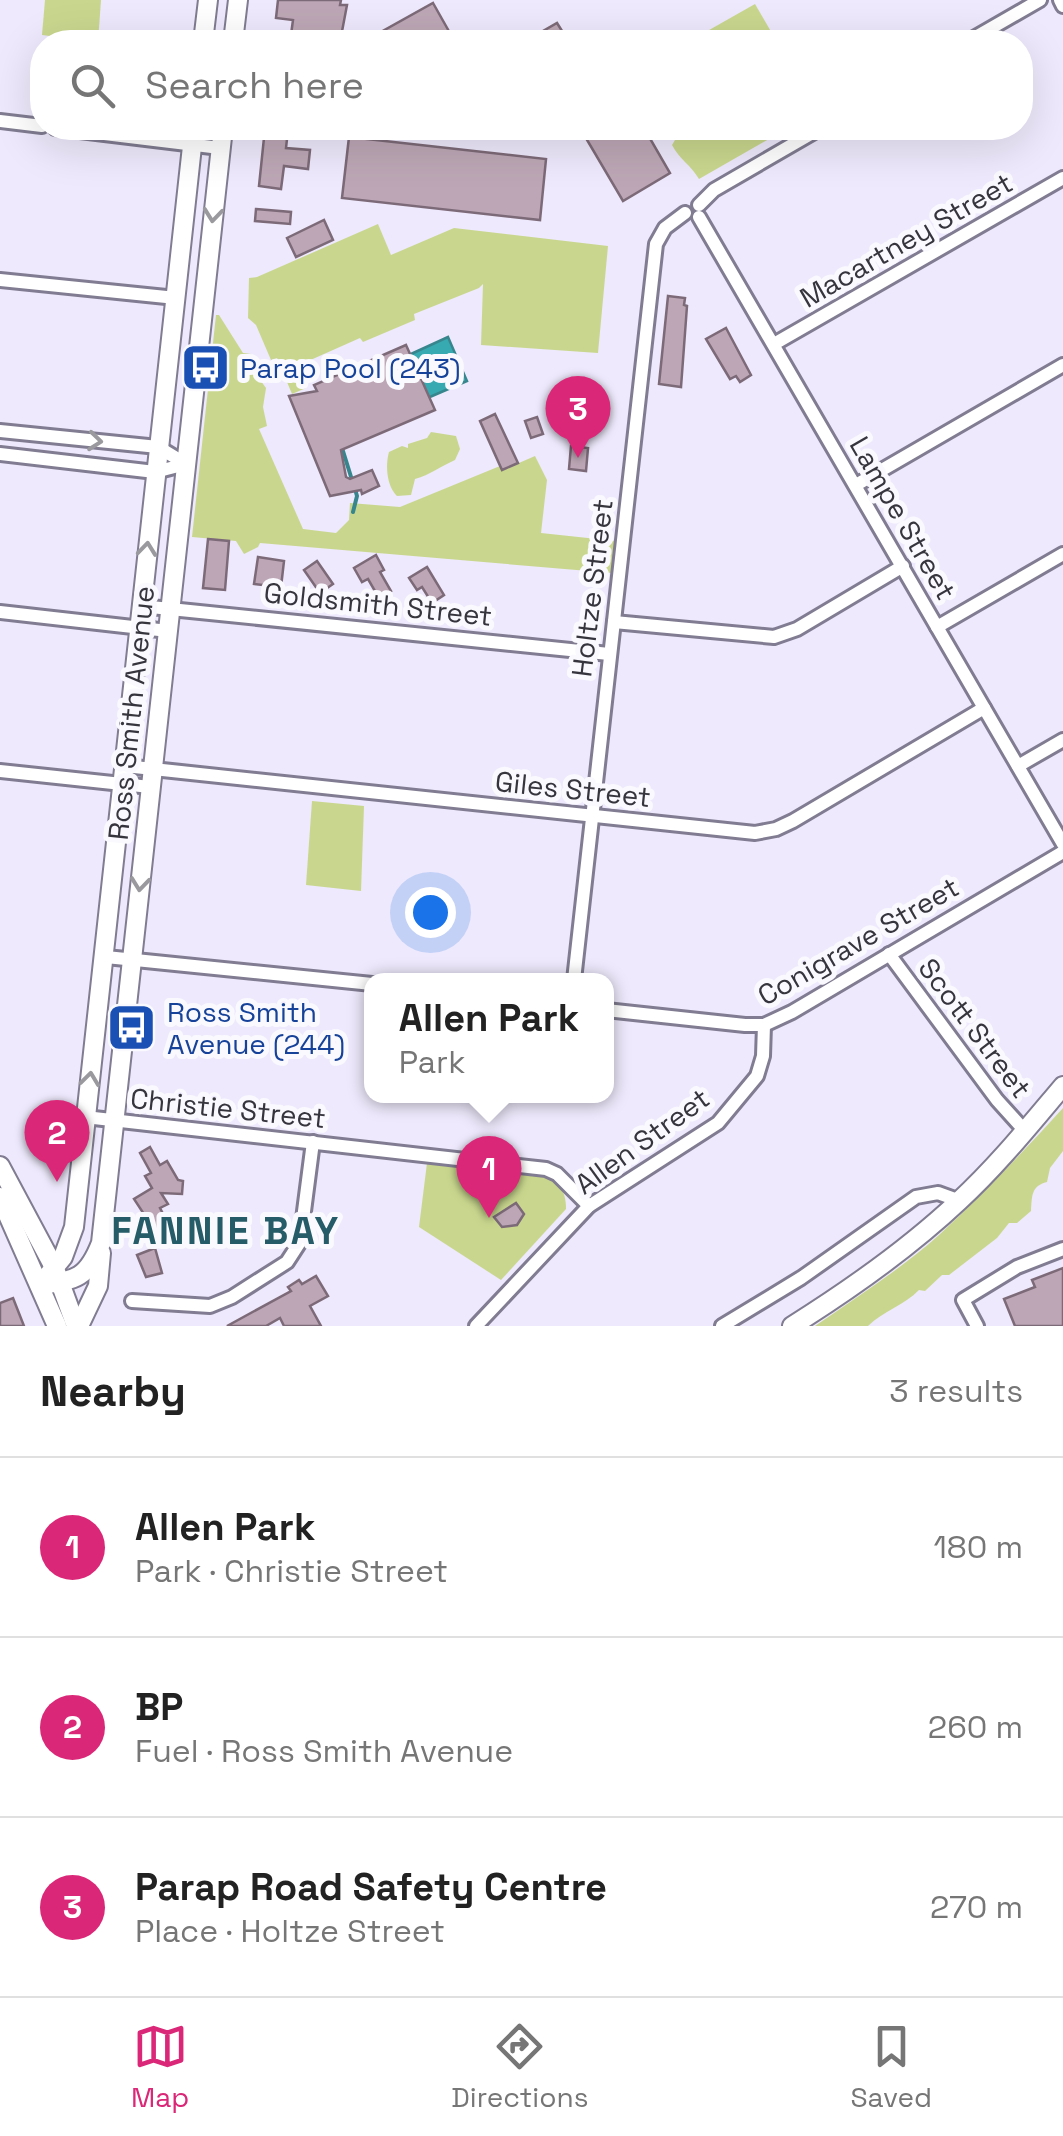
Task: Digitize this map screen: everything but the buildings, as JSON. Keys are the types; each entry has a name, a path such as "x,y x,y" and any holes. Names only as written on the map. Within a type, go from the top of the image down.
{"street":[{"path":"204,30 208,0"},
{"path":"234,30 238,0"},
{"path":"988,30 1040,0"},
{"path":"0,121 30,125"},
{"name":"Ross Smith Avenue","path":"58,1276 72,1234 106,956 193,140"},
{"path":"202,140 220,148"},
{"name":"Ross Smith Avenue","path":"78,1326 98,1286 221,140"},
{"name":"Holtze Street","path":"575,973 656,244 664,228 694,211 714,190 801,140"},
{"name":"Macartney Street","path":"774,344 1063,178"},
{"name":"Lampe Street","path":"694,211 1063,844"},
{"path":"0,280 176,298"},
{"path":"856,485 1063,365"},
{"path":"0,431 158,446 186,464"},
{"path":"0,454 155,472 186,464"},
{"path":"937,627 1063,554"},
{"path":"614,622 774,638 903,566"},
{"name":"Goldsmith Street","path":"141,606 609,654"},
{"path":"0,612 168,631"},
{"name":"Giles Street","path":"0,771 124,775 740,832 776,829 984,708"},
{"path":"1018,766 1063,740"},
{"name":"Conigrave Street","path":"614,1011 745,1026 764,1024 792,1012 1063,852"},
{"name":"Scott Street","path":"888,954 1024,1131"},
{"path":"106,956 364,983"},
{"name":"Allen Street","path":"476,1326 589,1206 718,1123 757,1076 763,1056 764,1024"},
{"path":"792,1326 872,1273 960,1201 1063,1086"},
{"name":"Christie Street","path":"85,1118 546,1169 557,1174 589,1206"},
{"path":"132,1301 210,1306 232,1298 287,1262 300,1242 313,1142"},
{"path":"0,1166 36,1230 78,1326"},
{"path":"722,1326 800,1278 916,1197 938,1193 960,1201"},
{"path":"0,1196 58,1326"},
{"path":"36,1230 54,1232 65,1228 71,1223 74,1210"},
{"path":"40,1284 58,1276 74,1279 87,1271 101,1243"},
{"path":"977,1326 963,1300 1017,1266 1063,1249"}],"green space":[{"path":"45,0 101,0 99,30 42,30"},
{"path":"755,4 770,30 709,30"},
{"path":"675,140 767,140 699,179 672,145"},
{"path":"378,224 391,255 454,228 608,246 598,353 481,345 483,284 414,314 415,320 363,342 360,338 297,366 306,388 292,394 277,358 271,360 256,325 248,318 249,278"},
{"path":"216,315 243,353 251,354 259,369 258,377 266,388 263,407 267,426 259,429 303,529 336,533 349,520 350,503 400,507 500,466 503,470 535,456 547,480 541,533 616,541 612,573 260,543 244,554 236,541 192,537"},
{"path":"431,432 456,436 460,449 455,460 415,479 411,495 397,496 388,476 389,452 402,446 408,448 408,444 427,438"},
{"path":"312,801 364,806 361,891 306,885"},
{"path":"1063,1108 1063,1151 1050,1168 1047,1182 1035,1189 1031,1211 1017,1223 1009,1223 997,1238 949,1275 942,1275 925,1291 919,1290 868,1326 815,1326 939,1235"},
{"path":"427,1163 543,1175 560,1188 566,1209 501,1280 419,1227"}],"water":[{"path":"448,337 467,381 381,418 363,376"}],"waterway":[{"path":"343,451 352,480"},
{"path":"353,512 355,489"}],"place":[{"name":"Parap Pool (243)","path":"205,368"},
{"name":"Parap Road Safety Centre","path":"578,458"},
{"name":"Ross Smith Avenue (244)","path":"132,1028"},
{"name":"BP","path":"57,1182"},
{"name":"Allen Park","path":"489,1218"}],"district":[{"name":"FANNIE BAY","path":"226,1231"}]}
